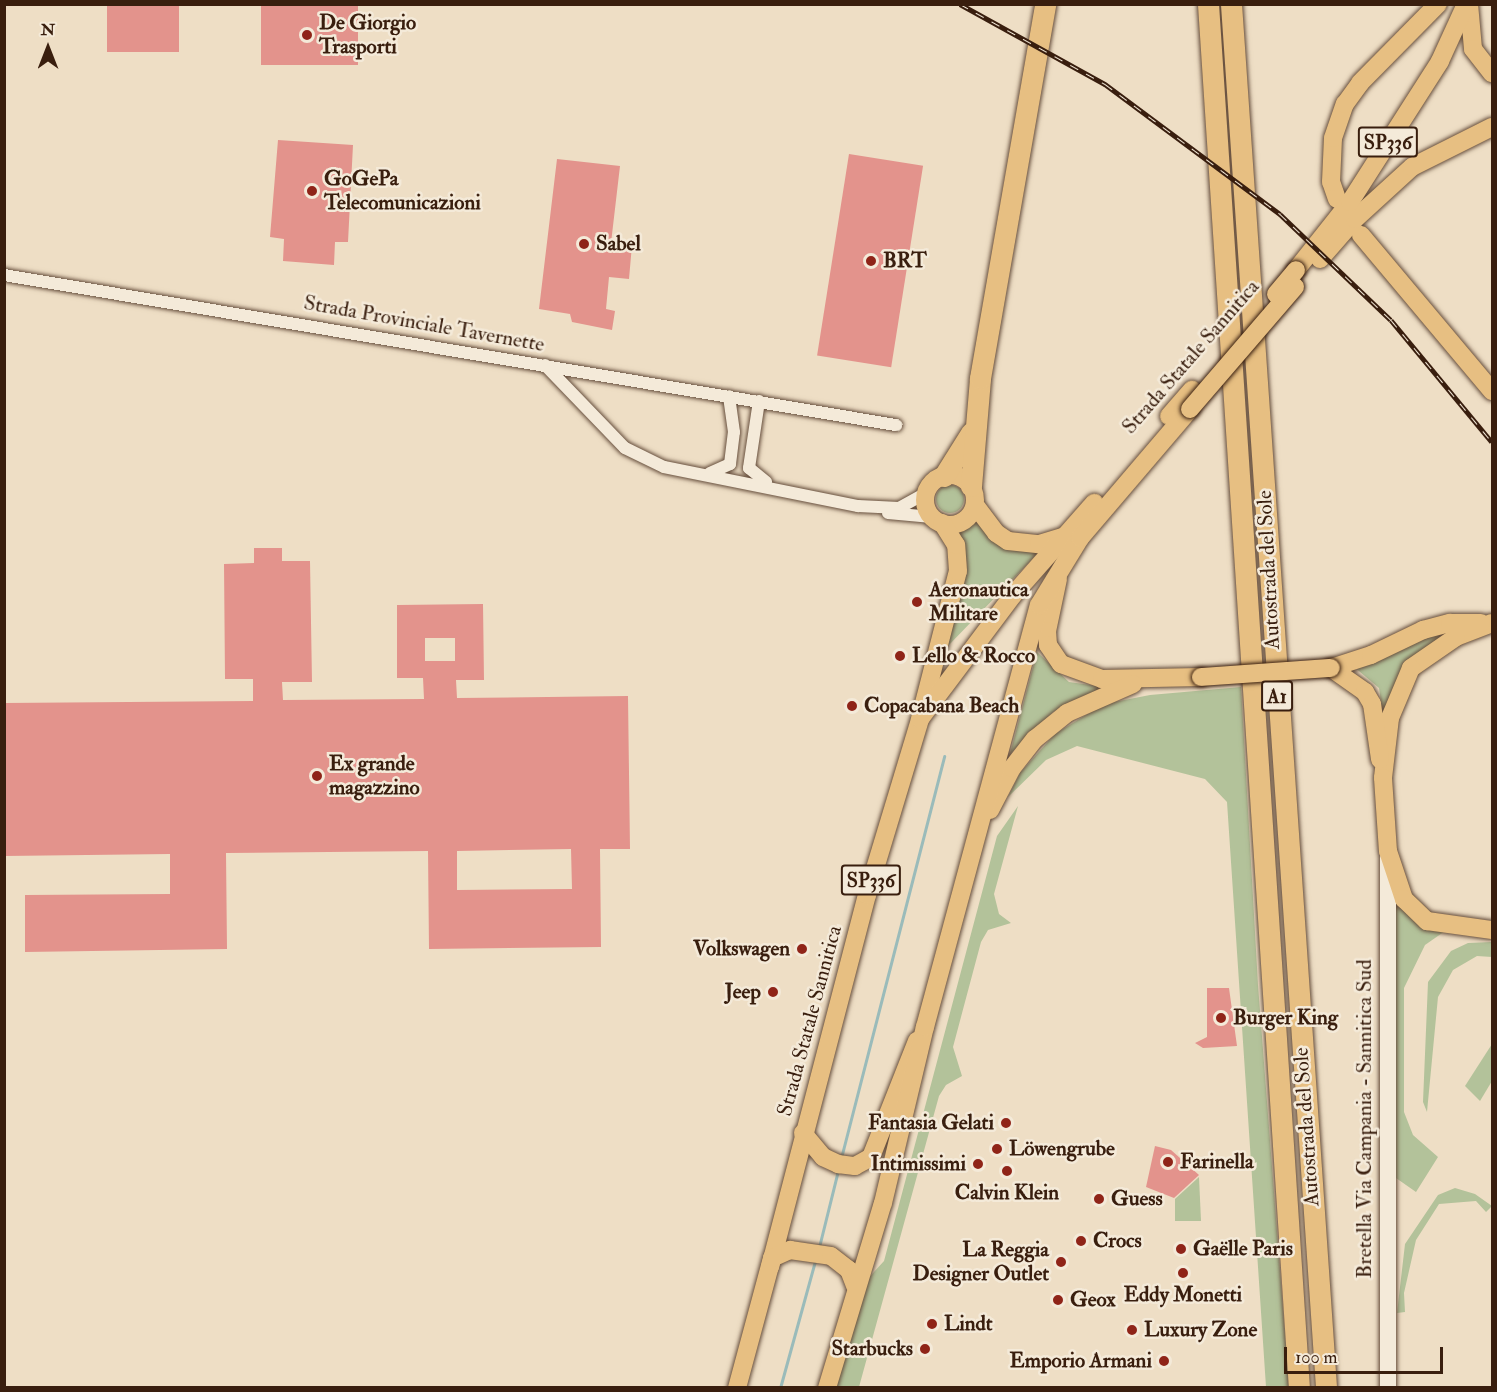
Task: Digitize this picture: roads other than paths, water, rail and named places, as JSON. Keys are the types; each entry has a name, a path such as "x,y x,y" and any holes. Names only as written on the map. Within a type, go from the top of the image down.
{"highway":[{"name":"Autostrada del Sole","path":"1208,4 1299,1388"},
{"name":"Autostrada del Sole","path":"1231,4 1326,1388"},
{"path":"973,495 973,430 1043,10"},
{"path":"944,476 973,430"}],"main road":[{"path":"1337,199 1331,182 1333,138 1345,104 1360,83 1438,4"},
{"name":"SP336","path":"1468,4 1473,48 1492,73"},
{"name":"Strada Statale Sannitica","path":"827,1388 855,1286 884,1203 926,1027 1037,611 1080,538 1190,409 1296,279 1363,182 1440,61 1468,4"},
{"path":"1296,279 1355,219 1412,167 1492,127"},
{"path":"1361,235 1492,391"},
{"name":"Strada Statale Sannitica","path":"921,719 974,644 1064,536 1192,390 1296,279"},
{"path":"973,495 962,522 937,520 926,493 944,476 959,477 973,495 996,533 1008,541 1039,544 1064,536"},
{"name":"Strada Statale Sannitica","path":"737,1388 803,1133 921,719 958,571 956,545 937,520"},
{"name":"Strada Statale Sannitica","path":"1059,572 1047,631 1048,645 1061,664 1086,676 1137,682 1331,668 1371,655 1423,630 1450,622 1489,623"},
{"path":"1383,777 1390,718 1412,668 1428,653 1489,623"},
{"path":"1331,668 1353,680 1372,704 1383,777 1388,851 1404,899 1427,921 1492,930"},
{"name":"Strada Statale Sannitica","path":"976,842 1012,768 1035,738 1067,713 1137,682"},
{"path":"803,1133 823,1157 838,1164 855,1166 871,1157 903,1067 926,1027"},
{"path":"771,1263 790,1250 831,1256 849,1270 855,1286"}],"street":[{"name":"Strada Provinciale Tavernette","path":"4,275 545,365 641,459 870,507 897,515 937,520"},
{"path":"545,365 896,425"},
{"path":"704,474 722,471 730,464 734,432 729,396"},
{"path":"759,401 749,468 777,489"},
{"name":"Strada Provinciale Tavernette","path":"870,507 899,508 926,493"},
{"name":"Bretella Via Campania - Sannitica Sud","path":"1388,851 1388,1388"}],"waterway":[{"path":"841,1158 944,756"},
{"path":"819,1247 838,1170"},
{"path":"780,1388 815,1261"}],"railway":[{"path":"960,4 1105,84 1280,214 1391,320 1492,442"}],"place":[{"name":"De Giorgio Trasporti","path":"307,35"},
{"name":"GoGePa Telecomunicazioni","path":"312,191"},
{"name":"Sabel","path":"584,244"},
{"name":"BRT","path":"871,261"},
{"name":"Aeronautica Militare","path":"917,602"},
{"name":"Lello & Rocco","path":"900,656"},
{"name":"Copacabana Beach","path":"852,706"},
{"name":"Ex grande magazzino","path":"317,776"},
{"name":"Volkswagen","path":"802,949"},
{"name":"Jeep","path":"773,992"},
{"name":"Burger King","path":"1221,1018"},
{"name":"Fantasia Gelati","path":"1006,1123"},
{"name":"Löwengrube","path":"997,1149"},
{"name":"Farinella","path":"1168,1162"},
{"name":"Intimissimi","path":"978,1164"},
{"name":"Calvin Klein","path":"1007,1171"},
{"name":"Guess","path":"1099,1199"},
{"name":"Crocs","path":"1081,1241"},
{"name":"Gaëlle Paris","path":"1181,1249"},
{"name":"La Reggia Designer Outlet","path":"1061,1262"},
{"name":"Eddy Monetti","path":"1183,1273"},
{"name":"Geox","path":"1058,1300"},
{"name":"Lindt","path":"932,1324"},
{"name":"Luxury Zone","path":"1132,1330"},
{"name":"Starbucks","path":"925,1349"},
{"name":"Emporio Armani","path":"1164,1361"}]}
